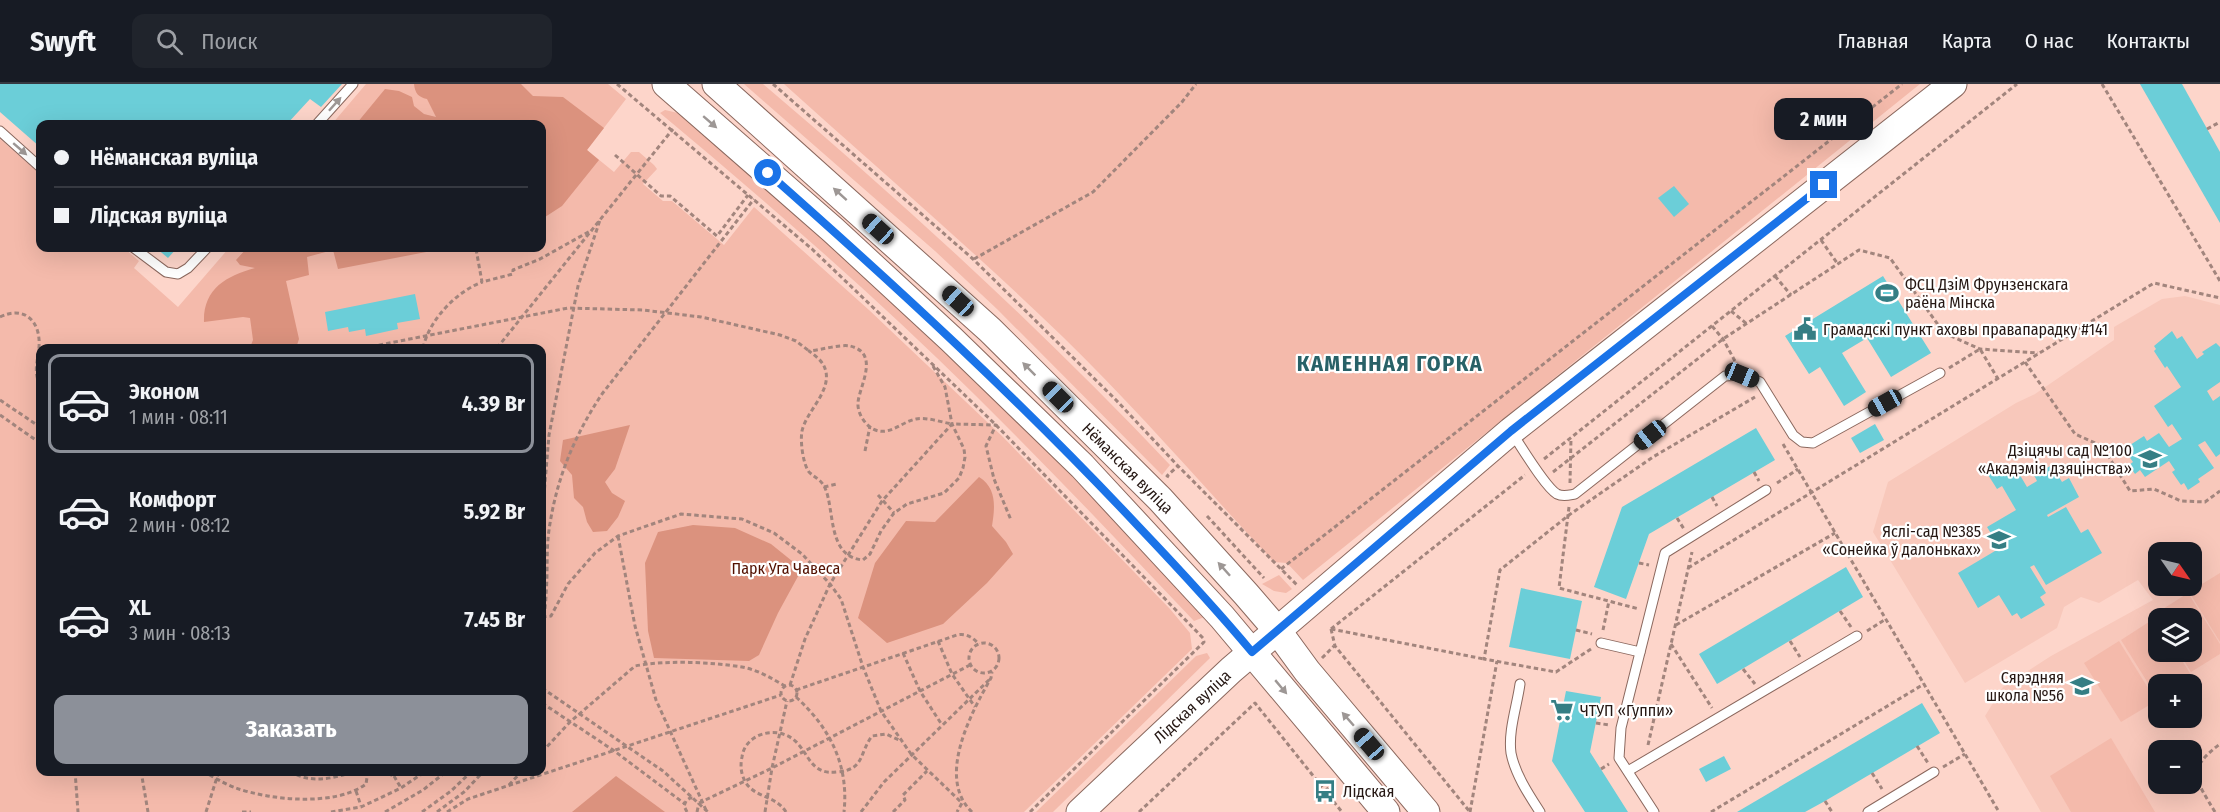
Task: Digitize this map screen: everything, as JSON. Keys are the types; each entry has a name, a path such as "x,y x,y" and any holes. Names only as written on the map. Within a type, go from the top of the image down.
{"main road":[{"name":"Нёманская вуліца","path":"666,84 833,230 951,339 1082,466 1222,616 1386,812"},
{"name":"Нёманская вуліца","path":"716,84 990,330 1160,499 1277,630 1307,671 1426,812"},
{"name":"Лідская вуліца","path":"1080,812 1231,669 1511,431 1953,84"}],"lane":[{"path":"321,120 353,84"},
{"path":"0,131 36,163"},
{"path":"139,252 166,272 178,274 188,268 203,252"},
{"path":"1511,431 1534,467 1557,494 1569,495 1575,494 1725,376 1742,375 1760,382 1793,435 1802,442 1813,443 1940,373"},
{"path":"1654,812 1619,758 1621,728 1665,553 1766,490"},
{"path":"1628,771 1857,636"},
{"path":"1602,640 1640,652"},
{"path":"1521,684 1510,740 1512,755 1527,792 1540,812"},
{"path":"1868,812 1934,772"}],"path":[{"path":"617,84 673,129 812,249 996,425 1203,638 1204,642 1030,812"},
{"path":"773,84 973,259 1116,400 1178,466 1297,585"},
{"path":"973,259 1093,192 1182,102 1196,84"},
{"path":"1281,569 1902,84"},
{"path":"1331,629 2017,84"},
{"path":"2102,84 2220,281"},
{"path":"2207,129 2220,122"},
{"path":"501,344 673,129"},
{"path":"615,155 661,196 670,196 717,236 748,195"},
{"path":"546,569 554,500 571,448 583,422 602,394 754,199"},
{"path":"546,471 549,435 578,286 600,220"},
{"path":"425,344 438,318 455,297 467,288 513,274 513,270 540,259 593,229"},
{"path":"1821,240 1838,263"},
{"path":"1544,479 1723,339 1859,250 1890,258 1944,333 1980,349 2040,353"},
{"path":"477,252 482,282"},
{"path":"1775,276 1791,295"},
{"path":"1688,568 2154,283 2220,298"},
{"path":"382,344 574,308 642,310 701,317 780,335 796,341 823,364 827,374 824,389 802,432 802,444 808,471 820,479 824,487 833,531 840,545 848,555 863,560 870,554 880,531 894,513 907,504 944,493 959,478 965,458 961,442 952,424 945,387 931,362"},
{"path":"1731,311 1747,324"},
{"path":"0,317 21,312 31,318 38,333 39,344"},
{"path":"1712,326 1723,339 1761,406"},
{"path":"809,351 840,346 850,346 859,351 866,365 866,378 858,403 860,413 874,429 885,432 917,418 952,424 996,425"},
{"path":"1940,373 1980,349"},
{"path":"1980,349 1998,379"},
{"path":"2025,362 2075,434 2102,446 2130,491 2154,489 2181,501 2205,502 2220,491"},
{"path":"1484,659 1500,570 1569,516 1653,457 1755,397"},
{"path":"0,400 36,424"},
{"path":"0,415 36,439"},
{"path":"790,685 805,639 830,584 848,555 882,501 952,424"},
{"path":"996,425 986,446 994,479 1011,520"},
{"path":"865,451 870,426"},
{"path":"1571,438 1569,516 1559,588 1649,612"},
{"path":"1782,442 1999,812"},
{"path":"1167,476 1178,466"},
{"path":"1766,490 1798,469"},
{"path":"824,487 837,484"},
{"path":"878,495 894,513"},
{"path":"546,617 551,616 568,584 595,553 618,536 681,514 742,519 774,534 802,554 830,584 840,599 881,711 911,754 972,812"},
{"path":"1645,760 1696,533"},
{"path":"1676,625 1835,533"},
{"path":"618,536 635,626 656,700 707,811"},
{"path":"1331,629 1556,672 1602,640 1609,601"},
{"path":"1840,611 1857,636 1886,620"},
{"path":"1331,629 1335,646 1470,812"},
{"path":"1576,630 1602,640"},
{"path":"796,690 962,634 972,637 979,644"},
{"path":"938,641 952,674 975,706"},
{"path":"1790,641 1806,666"},
{"path":"979,644 989,644 997,650 1000,660 992,672 982,674 970,665 971,650 979,644"},
{"path":"1671,644 1718,717"},
{"path":"1321,660 1335,646"},
{"path":"903,653 920,691 942,725"},
{"path":"1470,812 1497,661"},
{"path":"546,748 570,722 635,666 699,664 744,668 764,674 785,686"},
{"path":"701,802 772,768 829,736 970,665"},
{"path":"1743,669 1760,692"},
{"path":"957,812 962,803 958,787 960,751 965,728 992,672"},
{"path":"861,812 884,782 911,754 991,678"},
{"path":"1711,812 1924,684"},
{"path":"781,695 781,690 790,685"},
{"path":"790,685 796,690"},
{"path":"796,690 796,698 819,720 837,751 844,812"},
{"path":"546,691 663,771 701,802"},
{"path":"546,773 781,695"},
{"path":"781,695 787,701"},
{"path":"787,701 796,698"},
{"path":"765,812 787,701"},
{"path":"1139,812 1255,703 1342,812"},
{"path":"546,706 613,750 685,804 687,812"},
{"path":"786,812 781,804 753,790 745,781 741,765 742,752 750,741 759,735 779,733 794,740 809,762 828,772 856,766 863,758 866,743 872,736 886,734 901,741"},
{"path":"2215,812 2196,781 2196,772 2206,756 2220,744"},
{"path":"1917,746 1934,772 1965,754"},
{"path":"893,812 905,800 903,795 927,771"},
{"path":"1872,773 1889,799"},
{"path":"75,776 78,812"},
{"path":"142,776 148,812"},
{"path":"212,776 236,788 266,795 306,799 333,797 356,791 366,784 367,776"},
{"path":"301,776 306,778 335,776"},
{"path":"394,776 401,788"},
{"path":"331,812 361,807 401,788 419,776"},
{"path":"385,812 423,790 441,776"},
{"path":"421,812 451,791 467,776"},
{"path":"437,812 464,792 479,776"},
{"path":"508,786 517,776"},
{"path":"447,812 468,799 537,776"},
{"path":"206,812 216,778"},
{"path":"356,791 361,807"},
{"path":"695,798 698,791"},
{"path":"685,804 690,798 695,798"},
{"path":"1825,801 1832,812"},
{"path":"697,812 701,802"},
{"path":"242,812 251,812"}],"shaded area":[{"path":"2185,296 2220,305 2220,812 2041,812 1985,716 2003,687 2051,656 2153,600 2150,596 2202,596 2202,542 2148,542 2148,593 2138,580 2099,603 2081,597 2064,607 2057,628 1965,683 1873,532 1888,482 2016,403 2035,394 2114,340 2114,327 2162,299"}],"green space":[{"name":"Парк Уга Чавеса","path":"366,84 608,84 626,99 587,150 614,172 631,152 639,152 657,169 643,184 663,201 672,201 724,245 754,207 869,310 1003,437 1170,609 1190,633 1192,649 1024,812 0,812 0,139 36,170 36,252 129,252 139,261 134,268 178,307 226,252 546,252 546,120 335,120"},
{"path":"414,84 521,84 533,96 563,97 604,128 587,150 599,160 562,206 546,216 546,120 359,120 385,89 399,91 412,97 414,106 424,114 436,117 427,99 416,92"},
{"path":"744,84 763,84 972,269 1072,365 1170,465 1162,475 997,309 935,251"},
{"path":"784,84 1920,84 1303,580 1287,563 1274,562 1144,420 1063,337 960,241"},
{"path":"665,110 678,113 753,176 880,290 1051,451 1207,616 1194,621 1058,479 937,358 741,181 660,113"},
{"path":"243,252 326,252 307,257 309,275 286,281 299,339 297,344 251,344 253,340 250,318 204,322 207,301 218,286 235,275 255,268 240,265 236,260"},
{"path":"334,252 426,252 338,269"},
{"path":"630,425 615,469 605,482 612,493 625,501 618,517 607,531 593,532 587,522 583,507 574,498 572,475 560,461 563,440"},
{"path":"979,477 985,481 992,492 994,505 992,526 1013,554 987,583 943,624 887,643 858,618 875,563 906,521 935,522"},
{"path":"693,525 735,528 771,544 802,569 759,655 749,661 654,658 648,631 645,563 658,532"},
{"path":"2220,573 2220,642 2202,613 2202,608 2199,608 2191,596 2202,596 2202,584"},
{"path":"1279,575 1292,589 1286,593 1274,591 1262,584"},
{"path":"2183,596 2190,596 2197,608 2164,608"},
{"path":"2202,615 2220,644 2220,654 2191,672 2185,662 2202,662"},
{"path":"2148,623 2148,662 2183,662 2190,674 2148,674 2148,683 2121,640"},
{"path":"2119,641 2148,688 2148,706 2121,722 2084,663"},
{"path":"1207,653 1210,658 1053,812 1036,812 1196,656"},
{"path":"2111,738 2155,812 2071,812 2050,776"},
{"path":"616,776 665,812 572,812"}],"building":[{"path":"0,84 342,84 321,107 310,99 291,120 36,120 36,144 0,112"},
{"path":"2140,84 2182,84 2220,152 2220,223"},
{"path":"1674,186 1689,204 1674,217 1658,198"},
{"path":"161,252 173,252 168,258"},
{"path":"1883,276 1931,353 1891,377 1867,338 1842,353 1866,392 1844,406 1820,367 1809,374 1785,336"},
{"path":"415,294 420,319 397,323 398,329 366,336 365,329 349,332 348,327 328,331 325,312"},
{"path":"2172,331 2177,339 2182,336 2197,359 2204,354 2202,352 2216,343 2220,347 2220,382 2207,391 2213,401 2220,396 2220,454 2216,457 2205,441 2198,445 2214,468 2198,479 2200,482 2188,490 2184,483 2181,485 2172,472 2175,470 2169,461 2145,477 2140,470 2135,474 2129,465 2133,462 2126,452 2132,448 2130,445 2144,436 2147,441 2159,433 2169,447 2182,439 2172,424 2168,427 2154,406 2181,387 2154,351 2156,349 2154,346"},
{"path":"1875,424 1884,440 1860,453 1851,438"},
{"path":"1756,428 1775,460 1649,534 1626,599 1594,587 1622,507"},
{"path":"1994,465 1999,474 2014,465 2027,487 2037,481 2034,475 2052,465 2062,482 2069,478 2079,497 2047,515 2048,517 2066,507 2081,533 2088,529 2102,553 2046,585 2034,565 2030,567 2046,593 2040,597 2045,605 2021,619 2017,613 2012,616 1999,595 1978,608 1958,573 2000,548 1987,527 2016,510 2002,486 1997,489 1985,470"},
{"path":"1846,567 1863,597 1717,684 1699,654"},
{"path":"1521,588 1582,601 1570,659 1509,647"},
{"path":"1566,691 1601,697 1590,752 1628,812 1585,812 1552,761"},
{"path":"1922,703 1940,733 1825,801 1805,812 1737,812"},
{"path":"1724,756 1731,769 1706,782 1699,769"}],"place":[{"name":"ФСЦ ДзіМ Фрунзенскага раёна Мінска","path":"1887,293"},
{"name":"Грамадскі пункт аховы правапарадку #141","path":"1805,329"},
{"name":"Дзіцячы сад №100 «Акадэмія дзяцінства»","path":"2150,459"},
{"name":"Яслі-сад №385 «Сонейка ў далоньках»","path":"1999,540"},
{"name":"Сярэдняя школа №56","path":"2082,686"},
{"name":"ЧТУП «Гуппи»","path":"1562,710"},
{"name":"Лідская","path":"1325,791"}],"district":[{"name":"КАМЕННАЯ ГОРКА","path":"1390,363"}],"route":[{"path":"768,173 951,339 1082,466 1222,616 1252,652 1511,431 1824,185"}]}
